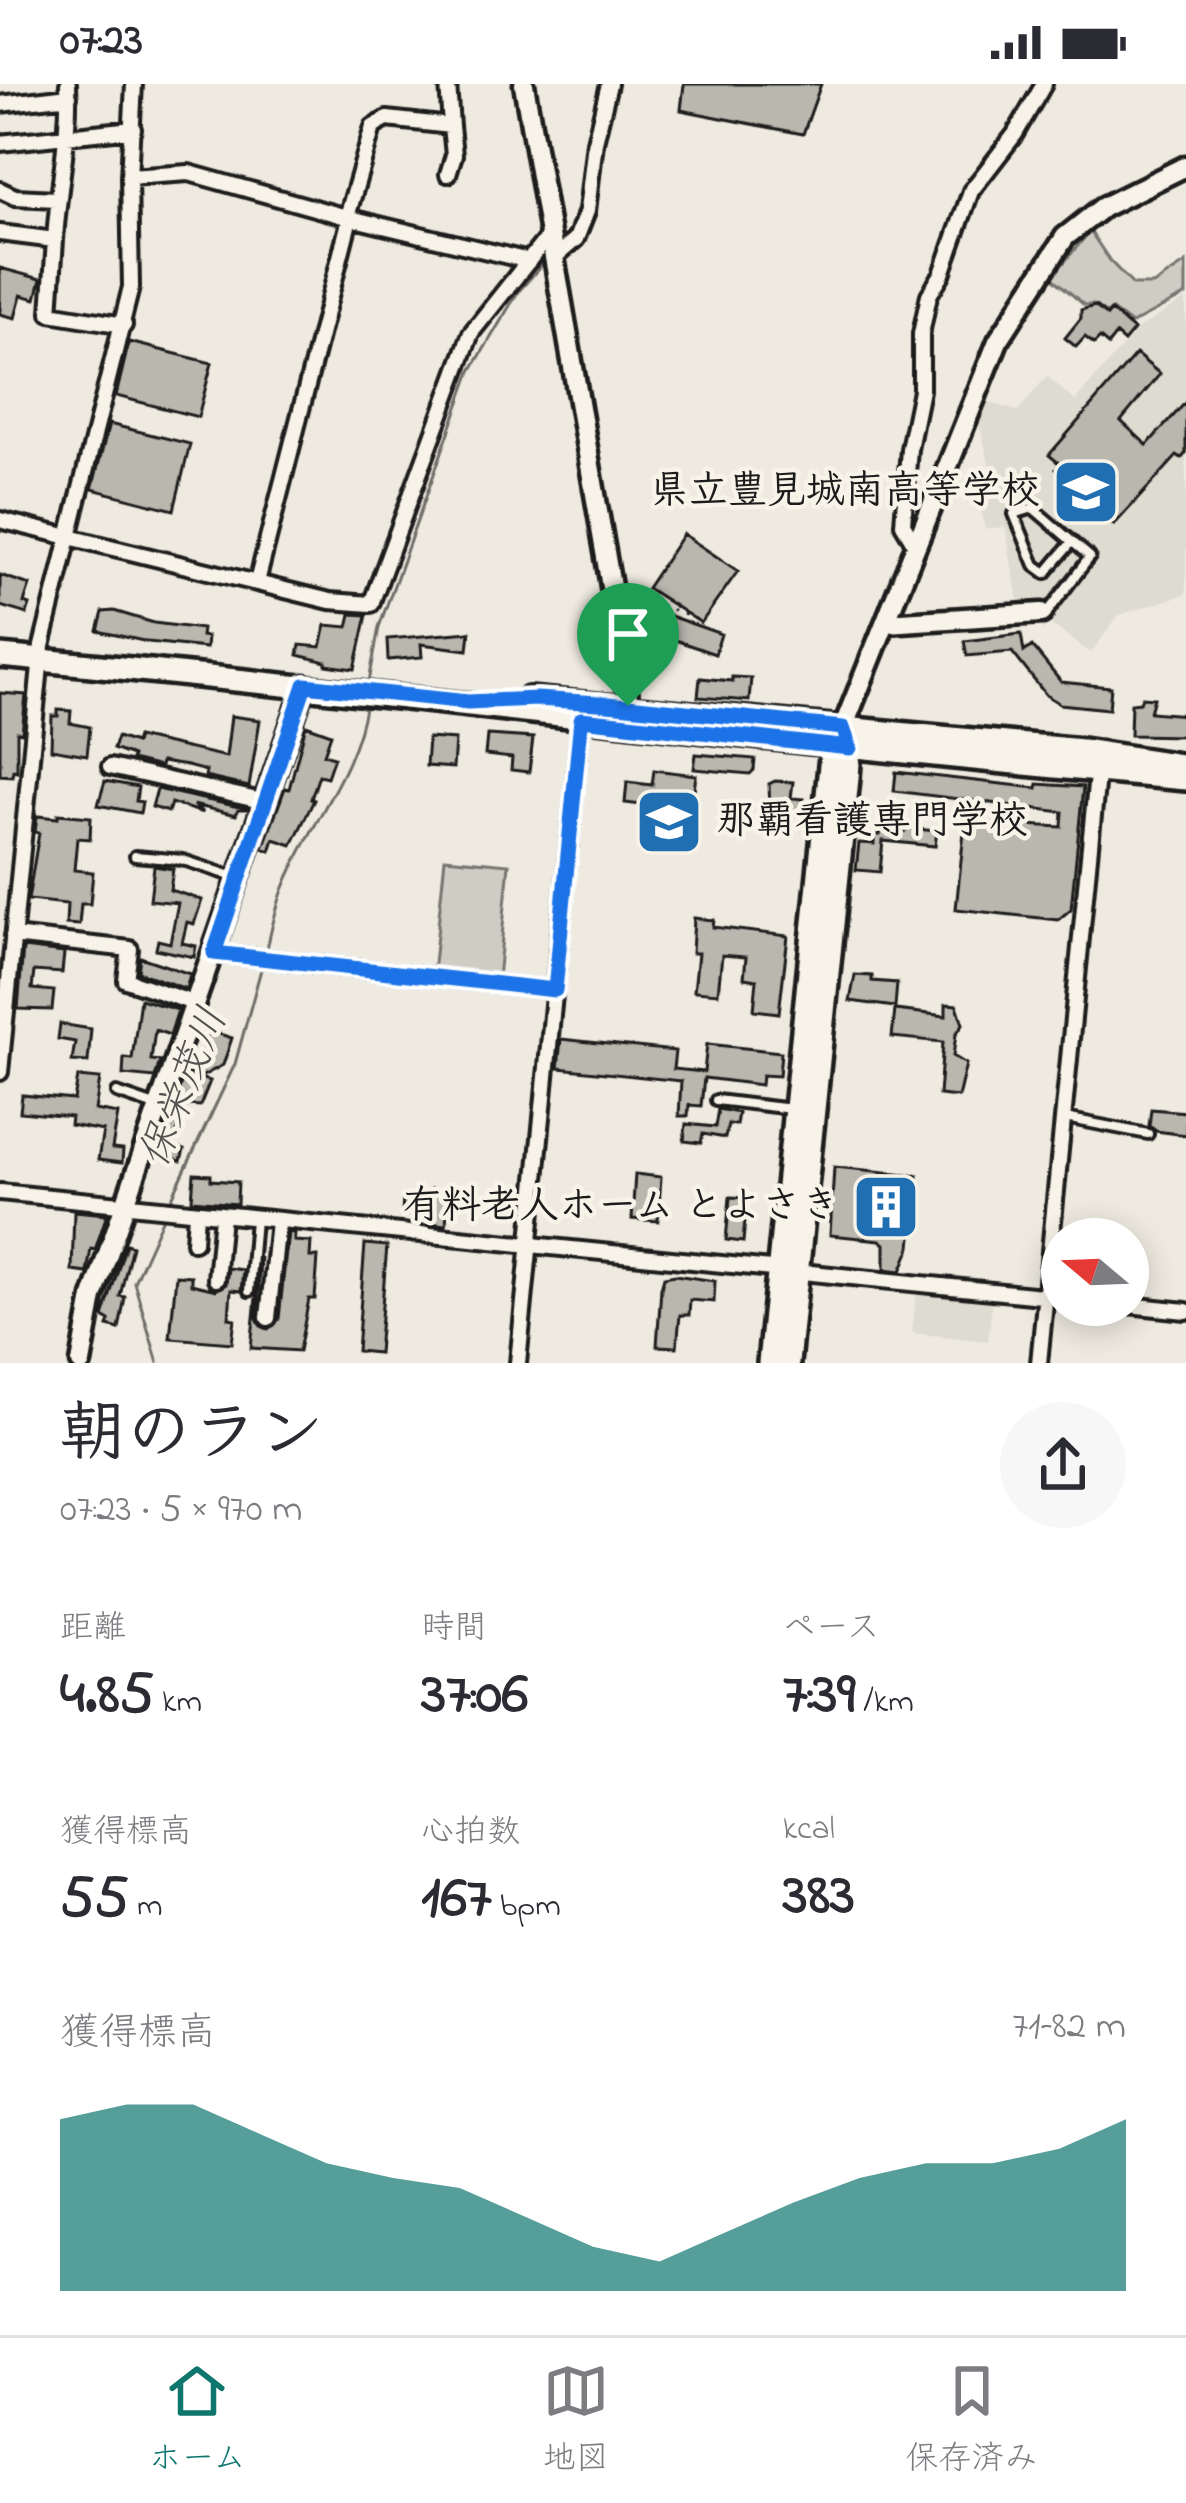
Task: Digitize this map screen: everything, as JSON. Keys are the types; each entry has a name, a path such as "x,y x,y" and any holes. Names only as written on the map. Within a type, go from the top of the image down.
{"main road":[{"path":"0,656 468,702 581,719 629,715"},
{"path":"468,702 537,699 842,741 1186,766"},
{"path":"788,1363 794,1109 842,741"},
{"path":"769,1363 788,1270 842,741"},
{"path":"1098,762 1186,779"}],"street":[{"path":"0,1072 13,936 8,907 40,660 124,325 134,249 129,177 134,84"},
{"path":"448,84 454,155 448,174"},
{"path":"524,84 613,594 629,715"},
{"path":"0,520 330,601 371,604 471,334 530,261 576,239 587,211 595,142 609,84"},
{"path":"915,544 903,524 928,295 942,274 970,190 1015,134 1044,84"},
{"path":"0,104 69,90 50,313 124,325"},
{"path":"257,582 348,218 378,122 387,118 451,127"},
{"path":"0,143 133,129"},
{"path":"842,741 998,341 1065,237 1103,207 1186,166"},
{"path":"129,177 189,173 348,218 530,261"},
{"path":"0,190 15,197 57,199"},
{"path":"0,233 55,240"},
{"path":"886,622 1044,613"},
{"path":"81,1363 93,1297 305,685"},
{"path":"518,1363 581,719"},
{"path":"1058,1218 1063,1118 1098,762"},
{"path":"110,767 266,802"},
{"path":"13,936 130,950 127,980 196,1004"},
{"path":"214,953 555,990"},
{"path":"0,1192 1041,1296"},
{"path":"194,1242 196,1213"},
{"path":"216,1279 222,1216"},
{"path":"268,1318 278,1221"},
{"path":"1149,1307 1186,1311"},
{"path":"1039,1363 1047,1326"}],"lane":[{"path":"1044,613 1090,557 1034,508 1014,514 1035,565 1046,573 1072,542"},
{"path":"135,856 183,860 239,878"},
{"path":"117,1093 160,1108"},
{"path":"716,1100 794,1109"},
{"path":"1063,1118 1148,1134"},
{"path":"249,1291 255,1219"}],"path":[{"path":"613,594 645,599 703,622"}],"shaded area":[{"path":"1090,231 1133,285 1153,285 1186,263 1186,295 1131,324 1112,310 1107,314 1094,305 1084,305 1052,277"},
{"name":"県立豊見城南高等学校","path":"1186,299 1186,594 1119,615 1091,653 1049,623 1042,630 1040,606 1019,606 1005,527 985,529 982,512 991,472 977,414 984,401 1018,411 1047,376 1075,401 1139,328"},
{"path":"445,858 509,864 498,979 433,973"},
{"path":"917,1290 992,1298 988,1341 912,1333"}],"building":[{"path":"684,84 821,84 803,134 681,110"},
{"path":"0,268 41,279 36,299 21,295 15,318 0,314"},
{"path":"1095,306 1107,316 1111,311 1134,330 1124,342 1116,335 1108,345 1100,338 1094,344 1085,337 1076,347 1065,338 1081,318 1081,310"},
{"path":"129,342 212,363 198,417 116,396"},
{"path":"1136,354 1160,374 1121,421 1147,445 1186,402 1186,453 1177,456 1114,525 1071,491 1076,486 1056,469 1060,464 1049,455"},
{"path":"109,424 190,444 174,510 92,489"},
{"path":"683,534 738,571 701,623 647,588"},
{"path":"0,575 30,585 24,603 30,605 27,614 0,606"},
{"path":"630,602 721,634 715,654 655,633 647,657 636,653 639,627 631,624"},
{"path":"103,612 154,623 202,629 206,648 98,631"},
{"path":"351,614 367,615 355,669 298,655 300,645 321,647 326,625 348,627"},
{"path":"470,632 468,650 421,644 422,657 388,660 387,639"},
{"path":"1021,634 1024,652 1032,646 1061,682 1111,687 1109,709 1060,704 1046,695 1012,652 967,656 964,641"},
{"path":"732,677 751,678 749,701 698,697 700,678 732,681"},
{"path":"0,693 26,695 22,733 17,732 17,771 12,776 0,775"},
{"path":"1154,698 1150,712 1186,715 1186,736 1130,735 1131,703"},
{"path":"58,710 71,711 70,723 90,727 87,755 51,749 52,716 58,716"},
{"path":"231,716 260,720 249,787 205,777 206,771 187,766 161,762 160,767 131,760 132,756 113,749 117,737 135,743 137,737 226,757"},
{"path":"306,725 331,734 324,754 334,757 327,777 319,775 314,800 292,845 274,839 270,851 263,848 285,788 289,789"},
{"path":"487,735 533,738 529,772 511,770 512,758 485,755"},
{"path":"428,738 455,740 453,768 426,766"},
{"path":"696,754 755,759 754,770 750,774 694,769"},
{"name":"那覇看護専門学校","path":"654,770 696,775 687,842 646,838 650,806 625,803 627,782 652,785"},
{"path":"896,772 1037,788 1038,784 1083,787 1071,909 1058,920 956,909 965,822 1062,827 1063,812 894,791"},
{"path":"105,781 138,787 140,813 98,805"},
{"path":"793,782 791,798 804,799 803,816 770,813 769,784"},
{"path":"157,789 248,809 238,809 236,815 193,805 203,813 171,803 168,812 152,807"},
{"path":"58,814 91,817 90,839 77,838 74,870 93,872 90,904 81,904 79,925 66,924 67,904 28,900 39,833 35,832 37,816 58,818"},
{"path":"906,828 937,831 935,846 883,841 880,872 856,870 859,843 874,844 874,835 880,835 881,829 905,832"},
{"path":"154,866 173,869 170,890 202,900 194,924 187,922 182,943 196,946 194,957 156,949 158,940 170,943 178,903 150,900"},
{"path":"694,918 714,920 713,927 788,936 779,1013 754,1010 757,980 744,978 746,957 722,955 718,993 694,991 698,953 692,953"},
{"path":"23,948 64,953 62,973 34,971 32,989 54,991 52,1010 18,1009"},
{"path":"140,957 190,974 186,989 138,972"},
{"path":"855,975 897,983 895,1007 850,1001"},
{"path":"140,999 178,1010 170,1035 155,1030 151,1060 160,1061 155,1078 123,1075 124,1058 132,1059"},
{"path":"946,1004 957,1005 963,1024 956,1034 953,1056 966,1064 958,1097 939,1095 943,1042 892,1037 895,1010 946,1016"},
{"path":"60,1024 91,1029 88,1062 72,1061 75,1042 58,1039"},
{"path":"210,1031 232,1038 223,1065 199,1078 210,1081 200,1106 187,1105 172,1147 184,1150 181,1161 156,1155 185,1072 194,1075"},
{"path":"561,1039 675,1051 673,1069 704,1072 707,1044 781,1052 779,1076 762,1075 761,1085 704,1078 701,1106 689,1105 688,1116 679,1116 681,1081 558,1068"},
{"path":"78,1077 100,1079 95,1110 118,1114 112,1149 123,1150 122,1163 98,1160 103,1131 70,1125 71,1117 20,1112 22,1095 74,1100"},
{"path":"718,1109 738,1113 736,1125 728,1124 725,1138 703,1134 701,1143 684,1141 686,1124 715,1127"},
{"path":"1151,1109 1186,1112 1186,1135 1149,1126"},
{"name":"有料老人ホーム とよさき","path":"834,1167 918,1175 911,1247 901,1271 885,1269 885,1244 880,1240 830,1235"},
{"path":"194,1174 238,1182 237,1204 192,1200"},
{"path":"635,1174 661,1177 658,1221 632,1219"},
{"path":"431,1189 448,1192 446,1225 428,1223 429,1216 402,1214 403,1197 429,1199"},
{"path":"730,1197 747,1198 743,1242 726,1240"},
{"path":"74,1211 107,1214 95,1250 91,1249 87,1273 72,1271"},
{"path":"288,1232 294,1233 294,1241 311,1242 310,1257 318,1257 315,1299 309,1299 299,1351 251,1348 260,1257 257,1318 268,1329 279,1319"},
{"path":"126,1244 132,1246 120,1296 125,1297 119,1329 108,1326 110,1321 103,1317"},
{"path":"365,1244 387,1246 378,1353 357,1351"},
{"path":"228,1268 243,1270 241,1291 231,1290 232,1343 170,1338 176,1275 191,1276 191,1284 216,1290 226,1284"},
{"path":"664,1277 715,1281 714,1302 690,1300 689,1315 680,1315 677,1347 657,1346 661,1288"}],"waterway":[{"name":"保栄茂川","path":"561,243 578,210 601,84"},
{"name":"保栄茂川","path":"369,682 379,627 471,371 518,292 547,259"},
{"name":"保栄茂川","path":"266,953 283,890 342,775 366,702"},
{"name":"保栄茂川","path":"169,1204 235,1064 263,962"},
{"name":"保栄茂川","path":"158,1363 134,1282 165,1213"}],"place":[{"name":"県立豊見城南高等学校","path":"1086,492"},
{"name":"那覇看護専門学校","path":"669,822"},
{"name":"有料老人ホーム とよさき","path":"886,1207"}],"route":[{"path":"305,685 468,702 537,699 628,706 843,728 850,748 581,719 555,990 214,953 305,685"}]}
